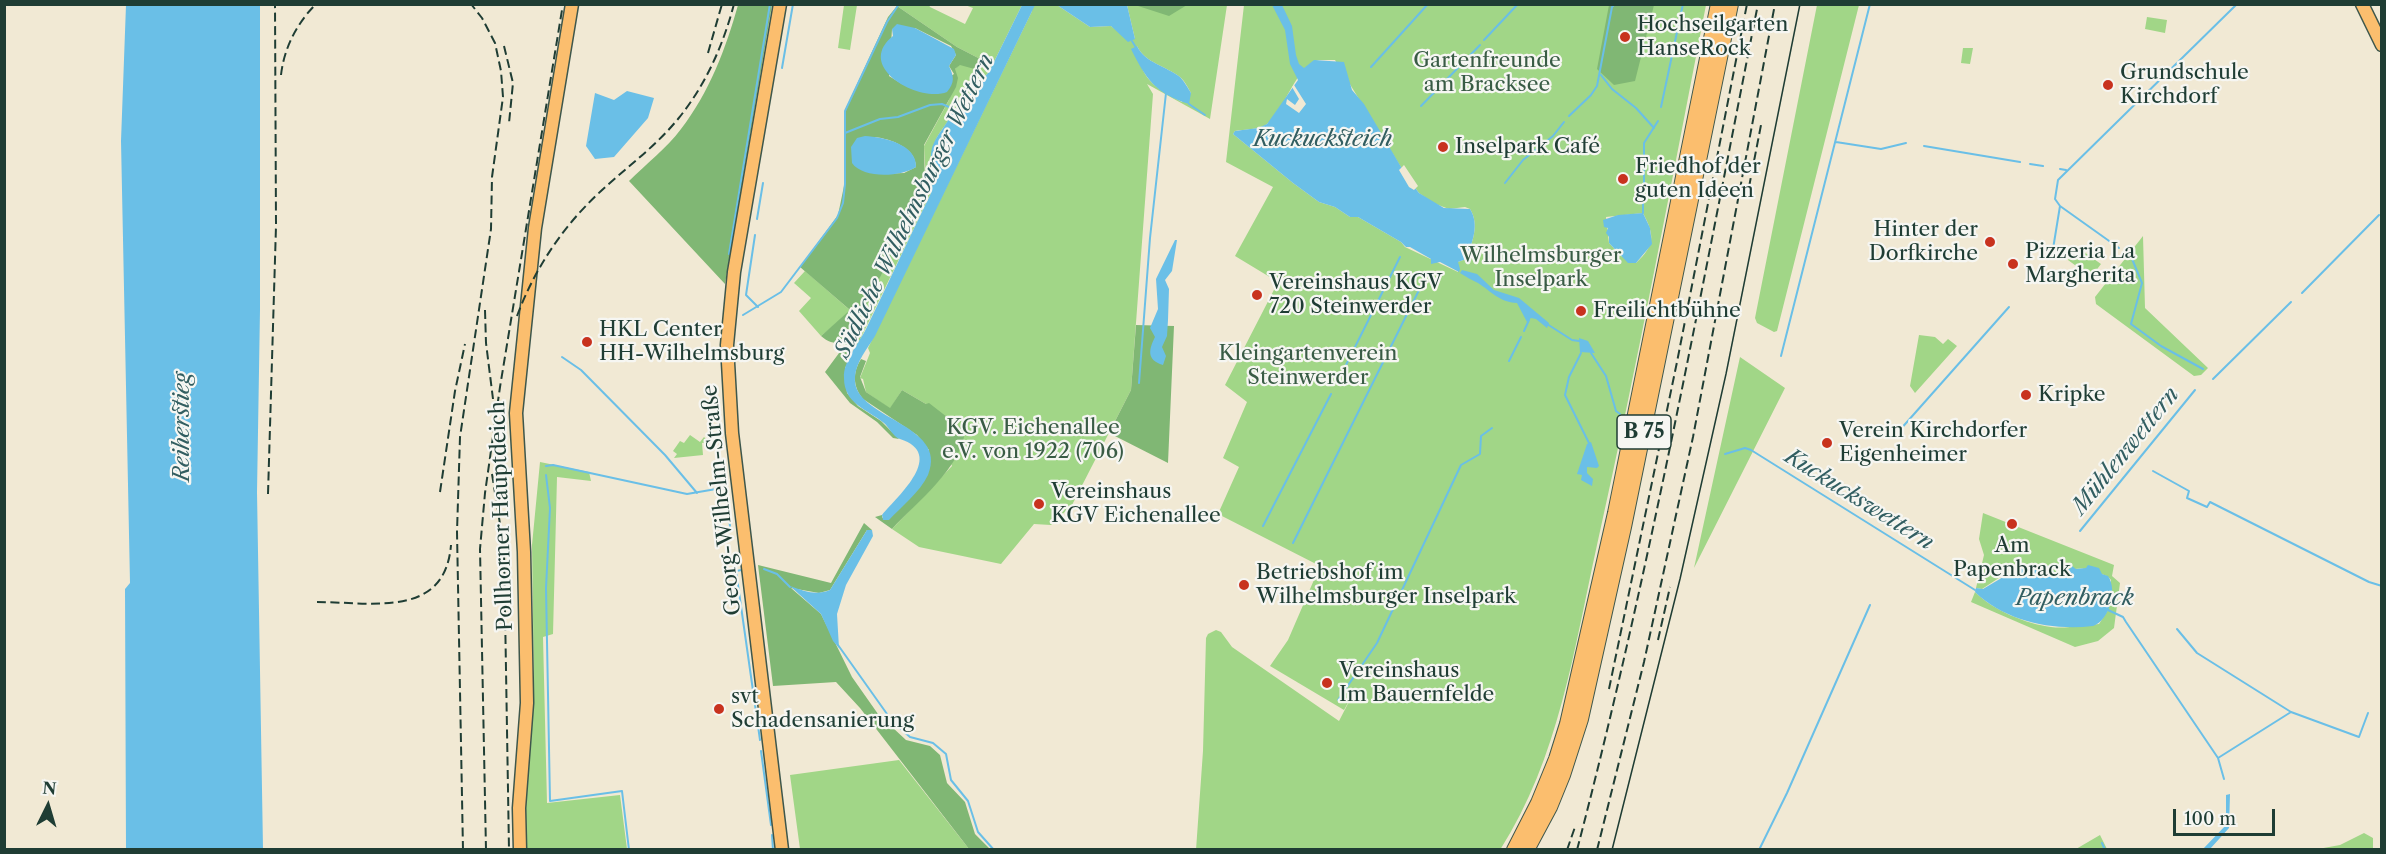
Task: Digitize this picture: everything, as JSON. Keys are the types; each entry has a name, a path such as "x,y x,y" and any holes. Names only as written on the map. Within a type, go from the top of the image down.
{"highway":[{"name":"B 75","path":"1514,849 1538,802 1556,759 1567,724 1629,446 1718,4"},
{"name":"B 75","path":"1527,849 1550,807 1581,719 1624,527 1731,4"}],"main road":[{"name":"Pollhorner Hauptdeich","path":"520,849 519,808 527,703 523,520 516,413 536,228 572,4"},
{"name":"Georg-Wilhelm-Straße","path":"780,4 736,262 727,345 732,433 782,849"},
{"path":"2362,4 2382,45"}],"green space":[{"path":"738,5 772,5 725,284 629,181 669,143 691,115 716,70"},
{"path":"844,5 857,5 850,50 838,48"},
{"path":"929,5 965,24 973,8 965,5 1022,5 989,72 956,109 953,108 950,118 936,140 933,151 931,193 856,348 842,344 846,341 926,180 924,146 949,100 955,69 959,65 986,62 957,47 897,6"},
{"name":"KGV. Eichenallee e.V. von 1922 (706)","path":"1022,5 1057,5 1090,27 1111,26 1120,33 1135,39 1127,5 1227,5 1210,119 1147,84 1153,94 1131,390 1072,505 1051,525 1034,524 1001,564 919,547 892,529 952,466 926,404 902,390 890,409 866,392 863,379 860,378 870,353 868,348 1032,11","holes":["1137,46 1150,60 1180,77 1191,93 1182,102 1156,86 1141,67"]},
{"path":"1135,5 1187,5 1169,16"},
{"path":"1244,5 1706,5 1640,343 1572,663 1551,740 1537,778 1500,850 1196,850 1208,634 1216,630 1221,632 1232,647 1339,721 1354,692 1344,710 1270,666 1288,640 1320,566 1218,514 1239,467 1223,458 1247,402 1225,385 1278,282 1235,256 1273,187 1226,162","holes":["1319,60 1335,60 1419,193 1433,203 1449,209 1465,207 1470,209 1474,221 1474,234 1466,259 1458,262 1458,272 1405,247 1401,242 1358,217 1350,217 1335,207 1319,202 1233,134 1235,131 1267,124 1280,108 1297,78 1311,64","1643,213 1650,228 1651,240 1647,251 1636,263 1621,256 1609,243 1606,217"]},
{"name":"Hochseilgarten HanseRock","path":"1609,5 1654,5 1635,81 1614,85 1597,69"},
{"path":"1817,5 1859,5 1777,331 1774,332 1757,323 1755,318"},
{"path":"897,6 957,47 986,62 978,70 960,65 955,69 958,78 956,87 924,145 925,186 856,326 842,344 828,341 821,336 850,310 800,267 838,215 844,186 845,110 888,17","holes":["915,28 951,46 956,55 949,66 954,74 926,92 902,84 889,76 892,29","875,137 902,146 912,155 916,167 904,173 879,174"]},
{"path":"2147,17 2167,20 2165,33 2145,29"},
{"path":"1963,48 1973,48 1970,64 1961,63"},
{"path":"2143,236 2145,308 2208,368 2201,375 2194,376 2096,304 2095,297"},
{"path":"2077,247 2101,264 2091,277 2068,260"},
{"path":"805,271 851,311 821,336 799,311 811,298 794,283"},
{"path":"1136,325 1174,326 1168,463 1109,433 1131,390"},
{"path":"1919,335 1935,337 1943,344 1948,339 1957,346 1915,393 1910,386"},
{"path":"842,349 853,354 845,368 847,393 858,406 881,421 899,439 893,438 877,422 850,403 825,372"},
{"path":"1740,357 1785,388 1694,568"},
{"path":"861,359 866,361 860,377 866,392 890,408 902,390 926,404 929,403 965,431 962,445 947,471 892,529 875,517 882,515 882,518 922,483 929,450 917,435 863,399 857,390 855,380 856,369"},
{"path":"690,435 700,442 704,437 706,439 707,442 702,443 703,455 674,458 677,454 673,451 680,441 684,443"},
{"path":"540,462 589,472 591,481 557,477 553,634 543,637 547,803 620,795 627,849 525,850 524,795 534,691 532,545"},
{"path":"1983,513 2114,565 2112,576 2120,583 2114,628 2098,641 2075,647 1971,602 1975,592 1991,605 2010,615 2031,623 2057,627 2099,624 2108,610 2111,580 2105,575 2085,569 2056,573 2046,566 2044,571 2034,570 2036,567 2005,574 1982,589 1976,588 1984,555 1979,539"},
{"path":"864,523 872,530 867,530 830,590 819,593 791,588 821,614 852,677 878,714 906,740 930,746 940,755 947,783 965,802 975,834 990,849 969,849 860,708 836,682 773,686 758,565 831,583"},
{"path":"899,760 969,849 800,849 790,775"},
{"path":"2364,833 2373,838 2373,849 2318,849 2340,845"},
{"path":"2100,835 2107,849 2076,849"}],"water":[{"name":"Reiherstieg","path":"126,5 260,5 260,310 257,492 263,849 126,849 125,589 130,583 121,141"},
{"path":"1022,5 1035,5 875,336 857,366 855,377 858,391 868,403 914,432 925,444 931,458 928,475 920,487 889,520 883,520 882,515 915,475 919,464 919,454 913,446 895,436 884,423 852,400 845,387 844,372 931,193 933,181 931,151 935,140 953,108 956,109 989,72"},
{"path":"1057,5 1127,5 1135,39 1128,42 1111,26 1090,27"},
{"name":"Kuckucksteich","path":"1272,5 1282,5 1292,26 1299,64 1304,68 1314,60 1344,62 1352,90 1364,104 1419,193 1444,208 1470,209 1474,221 1474,234 1466,259 1458,262 1459,272 1440,262 1431,264 1431,259 1406,247 1358,217 1350,217 1335,207 1319,202 1233,134 1235,131 1258,128 1267,124 1298,80 1290,64 1285,30"},
{"path":"897,24 915,28 954,49 956,55 949,66 953,76 947,92 935,94 907,87 895,80 886,70 881,59 883,48 893,36 892,29"},
{"path":"1137,46 1150,60 1181,79 1191,93 1189,104 1168,95 1153,84 1131,49"},
{"path":"627,91 654,98 648,118 614,157 595,159 586,146 595,93 614,100"},
{"path":"865,136 889,140 905,147 915,159 916,167 901,173 882,175 857,168 852,163 851,147 857,138"},
{"path":"1643,213 1650,228 1652,244 1636,263 1628,263 1609,243 1606,233 1608,228 1604,227 1603,220 1618,215"},
{"path":"1177,240 1172,271 1165,280 1169,289 1167,336 1162,347 1166,356 1163,365 1151,357 1150,350 1155,337 1150,328 1158,309 1156,279"},
{"path":"1462,270 1477,274 1494,290 1519,298 1549,323 1547,328 1536,319 1531,318 1527,322 1517,303 1505,301 1496,296 1460,273"},
{"path":"1579,338 1588,341 1595,353 1580,352"},
{"path":"1591,442 1599,466 1597,468 1587,467 1587,473 1593,479 1592,486 1581,480 1582,475 1577,474 1587,444"},
{"path":"867,530 872,530 873,536 846,585 837,614 839,648 833,641 821,614 790,586 815,593 830,590"},
{"name":"Papenbrack","path":"2088,565 2099,568 2102,574 2108,576 2112,589 2112,597 2104,618 2093,626 2061,627 2030,622 2000,610 1975,592 1976,588 1983,589 2020,567 2036,566 2035,570 2044,571 2045,566 2051,566 2050,569 2056,573 2063,572 2064,567 2070,569 2072,566 2076,569 2086,568"},
{"path":"2230,794 2229,828 2210,849 2203,849 2226,825 2226,795"}],"pier":[{"path":"1294,85 1306,104 1299,113 1286,104 1287,99 1295,105 1299,99 1292,87"},
{"path":"1404,165 1418,186 1414,190 1409,187 1399,170"}],"waterway":[{"path":"729,254 770,4"},
{"path":"782,68 793,4"},
{"path":"743,315 781,292 837,218 843,203 845,184 845,111 887,22 899,4"},
{"path":"1371,67 1428,4"},
{"path":"1484,40 1518,4"},
{"path":"1569,116 1597,86 1612,7 1615,4"},
{"path":"1661,107 1683,4"},
{"path":"1781,356 1870,4"},
{"path":"2047,257 2053,249 2060,206 2055,199 2058,180 2237,4"},
{"path":"1132,41 1135,46"},
{"path":"1421,106 1480,45"},
{"path":"1601,75 1612,89 1636,108 1654,128"},
{"path":"1139,383 1150,238 1166,93"},
{"path":"845,133 880,119 898,117 930,105 942,104 949,107"},
{"path":"1189,104 1205,115"},
{"path":"1644,191 1644,143 1658,121"},
{"path":"1505,183 1523,160 1553,136 1564,122"},
{"path":"1836,142 1881,149 1906,143"},
{"path":"1924,146 2020,162"},
{"path":"2030,164 2043,166"},
{"path":"2060,169 2066,170"},
{"path":"757,219 763,183"},
{"path":"1643,199 1643,213"},
{"path":"2060,206 2119,248"},
{"name":"Mühlenwettern","path":"2302,293 2379,215"},
{"path":"755,235 746,295 758,307"},
{"path":"2130,254 2142,283 2131,324 2161,346 2203,369"},
{"path":"1342,373 1400,257"},
{"path":"1293,543 1428,272"},
{"name":"Mühlenwettern","path":"2213,379 2291,302"},
{"path":"1899,431 2009,307"},
{"path":"1524,331 1529,320"},
{"name":"Kuckuckswettern","path":"1547,324 1572,340 1579,341"},
{"path":"1509,361 1521,337"},
{"path":"1581,353 1569,377 1565,395 1589,443"},
{"name":"Kuckuckswettern","path":"1591,353 1606,376 1616,411 1620,414"},
{"path":"562,357 581,370 665,455 697,493"},
{"name":"Mühlenwettern","path":"2080,531 2195,390"},
{"path":"1263,526 1331,394"},
{"path":"1338,700 1377,643 1461,465 1480,454 1481,436 1492,428"},
{"name":"Kuckuckswettern","path":"1725,454 1745,448 1751,450 1975,590"},
{"path":"546,466 553,465 687,494 722,488 725,489 730,526"},
{"path":"2153,471 2189,491 2187,498 2207,507 2210,502 2369,582 2382,586"},
{"path":"546,475 550,508 546,588 550,801 622,791 629,850"},
{"path":"764,569 777,574 790,587"},
{"path":"742,570 736,571 760,740"},
{"path":"1759,850 1787,793 1870,605"},
{"name":"Kuckuckswettern","path":"2108,610 2123,617 2218,758 2224,779"},
{"path":"2177,629 2197,653 2291,712 2359,737 2368,713"},
{"name":"Südliche Wilhelmsburger Wettern","path":"838,645 892,721 910,737 933,743 946,754 951,780 968,801 978,832 994,850"},
{"path":"2218,758 2291,712"},
{"path":"761,751 771,825"},
{"path":"772,835 773,850"},
{"path":"2102,843 2105,850"}],"tram line":[{"path":"1612,850 1680,579 1726,374 1800,4"}],"railway":[{"path":"268,494 276,226 275,4"},
{"path":"281,75 285,55 293,36 303,19 316,4"},
{"path":"463,850 457,532 460,437 491,229 492,177 503,97 501,71 495,43 482,18 471,4"},
{"path":"486,850 480,549 485,493 500,387 563,4"},
{"path":"708,53 722,4"},
{"path":"517,316 532,281 562,233 587,204 660,139 688,106 712,65 734,4"},
{"path":"1609,689 1677,362 1747,4"},
{"path":"1577,850 1652,534 1758,4"},
{"path":"1597,850 1644,662 1693,437 1775,4"},
{"path":"504,46 513,83 509,123"},
{"path":"1749,187 1761,125"},
{"path":"485,310 486,343 493,399"},
{"path":"440,492 455,391 465,344"},
{"path":"492,474 504,549 509,850"},
{"path":"317,602 382,603 420,596 435,585 446,569 451,545"},
{"path":"1658,640 1670,587"},
{"path":"1567,850 1575,827"}],"place":[{"name":"Hochseilgarten HanseRock","path":"1625,37"},
{"name":"Grundschule Kirchdorf","path":"2108,85"},
{"name":"Inselpark Café","path":"1443,147"},
{"name":"Friedhof der guten Ideen","path":"1623,179"},
{"name":"Hinter der Dorfkirche","path":"1990,242"},
{"name":"Pizzeria La Margherita","path":"2013,264"},
{"name":"Vereinshaus KGV 720 Steinwerder","path":"1257,295"},
{"name":"Freilichtbühne","path":"1581,311"},
{"name":"HKL Center HH-Wilhelmsburg","path":"587,342"},
{"name":"Kripke","path":"2026,395"},
{"name":"Verein Kirchdorfer Eigenheimer","path":"1827,443"},
{"name":"Vereinshaus KGV Eichenallee","path":"1039,504"},
{"name":"Am Papenbrack","path":"2012,524"},
{"name":"Betriebshof im Wilhelmsburger Inselpark","path":"1244,585"},
{"name":"Vereinshaus Im Bauernfelde","path":"1327,683"},
{"name":"svt Schadensanierung","path":"719,709"}],"park label":[{"name":"Gartenfreunde am Bracksee","path":"1487,73"},
{"name":"Wilhelmsburger Inselpark","path":"1541,268"},
{"name":"Kleingartenverein Steinwerder","path":"1308,366"}]}
